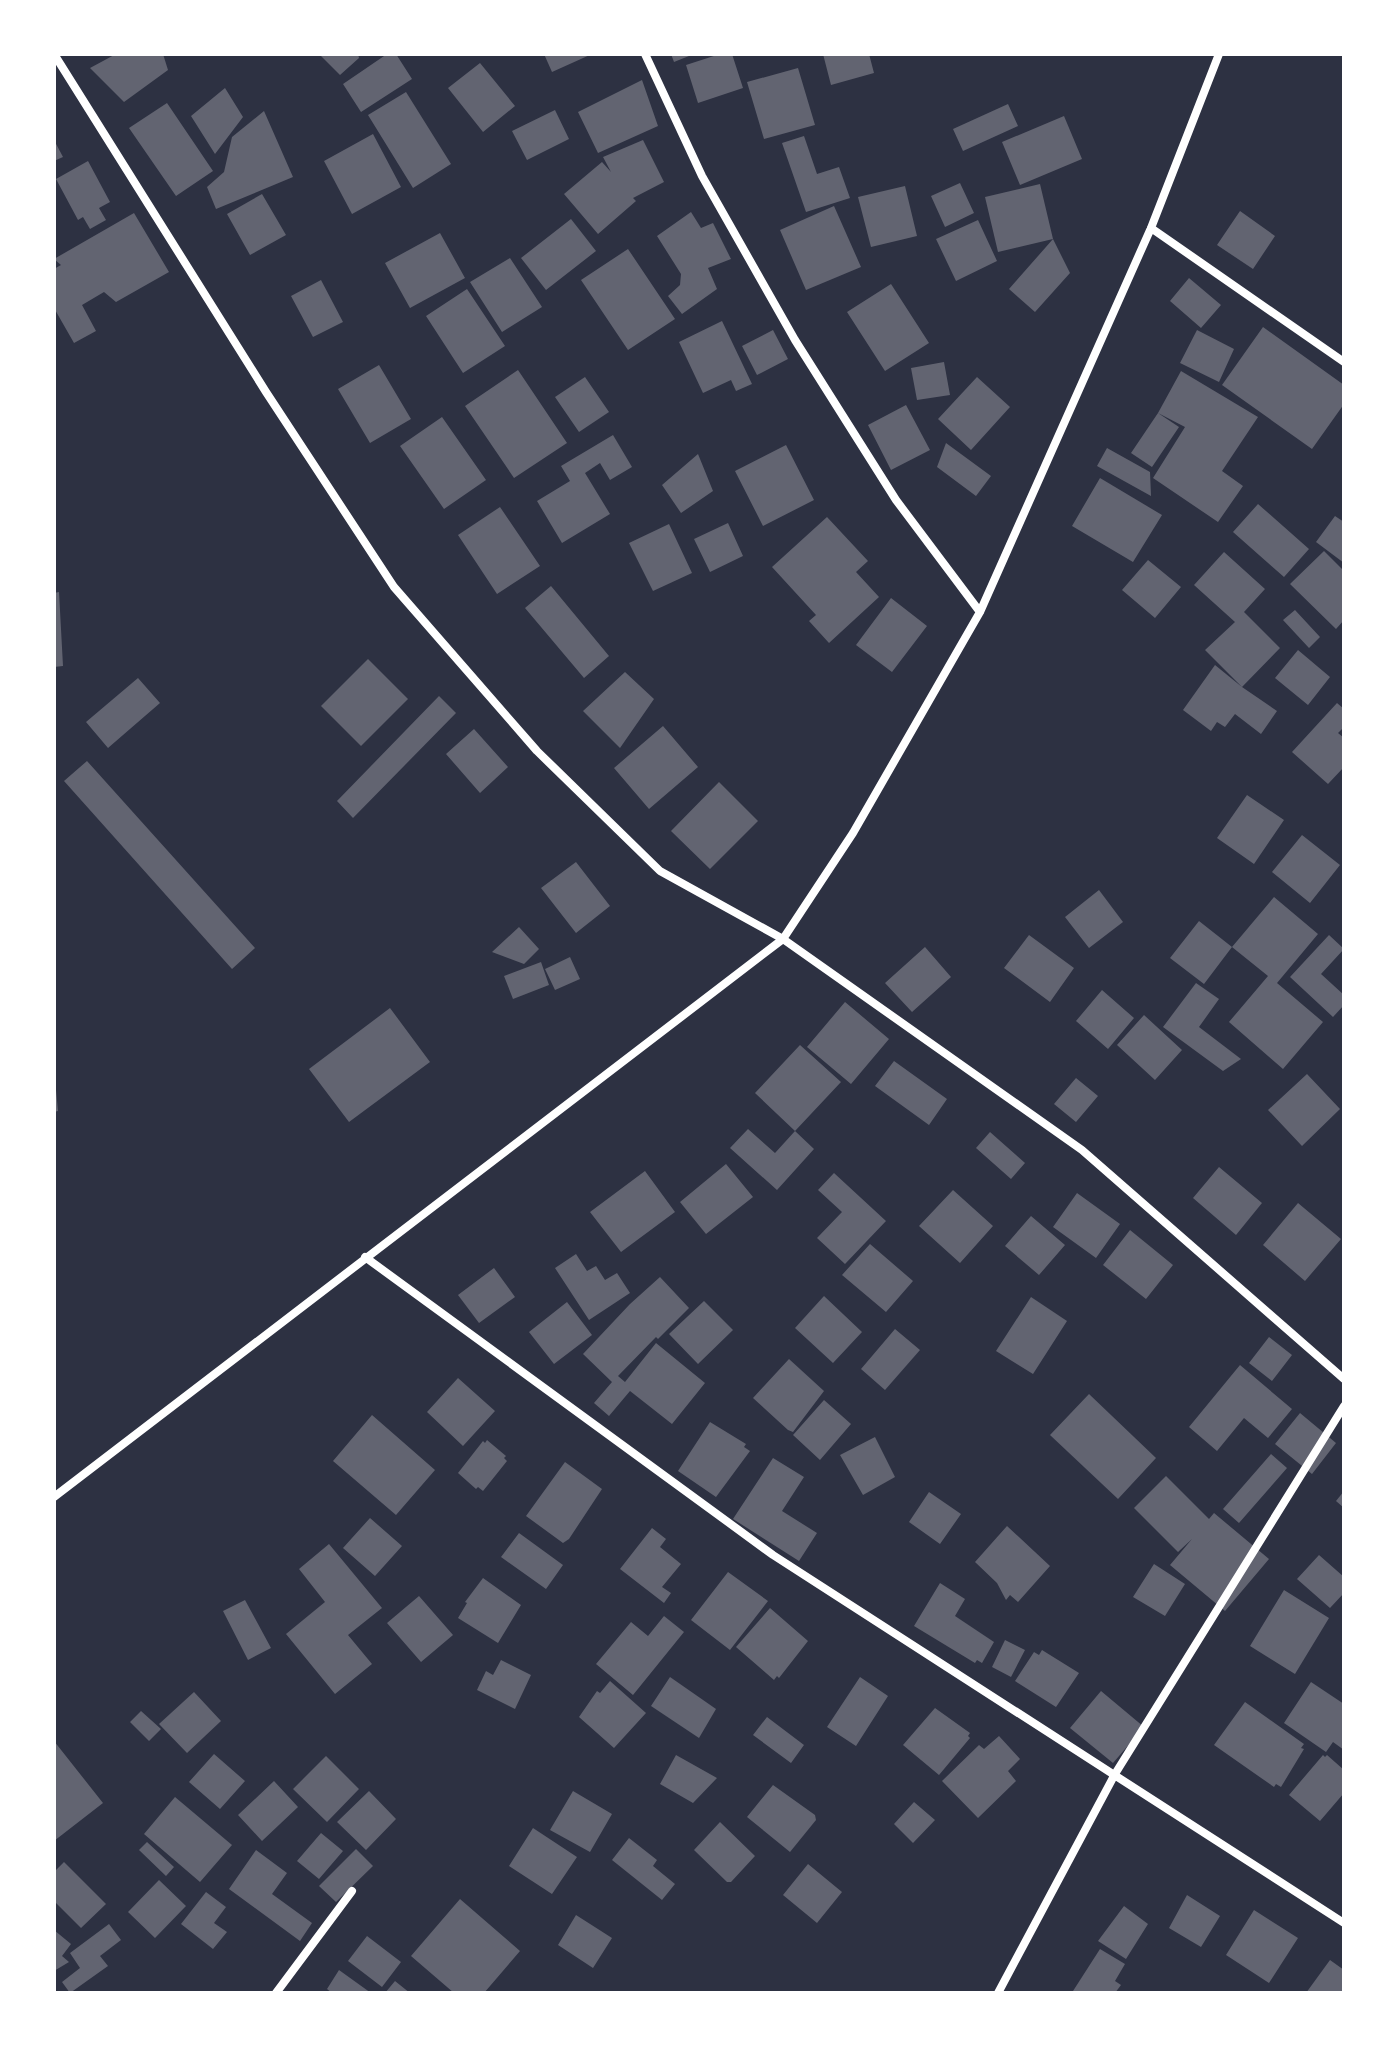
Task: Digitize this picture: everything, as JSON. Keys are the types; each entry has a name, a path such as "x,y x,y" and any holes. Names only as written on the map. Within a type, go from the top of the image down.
{"street":[{"path":"54,54 266,392 394,587 537,751 660,871 783,939 1082,1150 1344,1379"},
{"path":"645,54 702,176 795,340 896,500 980,612"},
{"path":"54,1497 783,939 853,833 980,612 1151,228 1219,54"},
{"path":"1151,228 1344,362"},
{"path":"365,1257 773,1555 1344,1923"},
{"path":"998,1993 1115,1774 1344,1406"},
{"path":"276,1993 352,1891"}],"building":[{"path":"116,54 163,54 168,70 124,102 90,68"},
{"path":"319,54 358,54 359,58 340,75"},
{"path":"387,54 396,54 412,79 361,112 343,84"},
{"path":"544,54 592,54 552,72"},
{"path":"671,54 694,54 674,62"},
{"path":"720,54 732,54 743,88 698,103 686,65"},
{"path":"823,54 869,54 874,73 831,85"},
{"path":"480,63 515,106 483,132 448,88"},
{"path":"798,68 815,125 764,139 747,82"},
{"path":"642,80 658,126 598,153 578,112"},
{"path":"225,88 243,117 215,154 191,116"},
{"path":"406,92 451,164 413,188 368,115"},
{"path":"167,103 213,171 176,196 129,128"},
{"path":"1008,104 1018,126 963,151 953,129"},
{"path":"555,110 569,139 527,160 512,131"},
{"path":"264,111 293,177 216,209 207,187 224,172 232,137"},
{"path":"1064,116 1082,159 1020,185 1002,142"},
{"path":"373,134 401,187 352,214 324,161"},
{"path":"804,136 817,174 839,167 850,198 806,212 782,143"},
{"path":"54,140 63,157 54,161"},
{"path":"643,140 664,182 633,198 636,201 598,234 564,194 602,162 611,172 603,157"},
{"path":"88,161 110,202 99,208 106,220 90,229 83,217 78,220 56,179"},
{"path":"960,183 974,213 945,227 931,196"},
{"path":"1040,184 1053,239 998,252 985,197"},
{"path":"905,186 917,236 871,247 858,197"},
{"path":"262,194 286,235 250,255 227,214"},
{"path":"834,206 861,267 806,290 780,230"},
{"path":"1240,211 1275,236 1253,269 1217,245"},
{"path":"691,212 701,228 713,223 731,259 708,268 717,289 682,314 668,296 680,285 681,274 657,236"},
{"path":"134,213 169,272 116,302 104,292 82,305 96,331 74,343 54,308 54,269 61,265 54,259"},
{"path":"571,219 596,251 546,290 521,258"},
{"path":"978,220 997,261 956,281 936,239"},
{"path":"440,233 465,278 410,308 385,263"},
{"path":"1053,239 1070,273 1035,312 1009,289"},
{"path":"628,249 675,319 628,350 581,280"},
{"path":"510,258 542,307 502,332 470,282"},
{"path":"1189,278 1221,305 1201,328 1170,301"},
{"path":"321,280 343,322 313,337 291,296"},
{"path":"891,284 929,343 885,371 847,312"},
{"path":"467,289 505,346 463,373 426,316"},
{"path":"722,321 752,384 736,391 731,380 703,393 679,342"},
{"path":"1263,327 1344,385 1344,404 1312,449 1222,385"},
{"path":"773,330 788,359 757,375 742,346"},
{"path":"1197,330 1234,349 1219,382 1180,363"},
{"path":"944,362 950,395 917,400 911,368"},
{"path":"379,365 411,419 370,443 338,389"},
{"path":"518,370 567,443 514,478 465,406"},
{"path":"1181,371 1258,417 1222,471 1243,486 1218,522 1153,478 1185,427 1158,413"},
{"path":"585,377 609,412 579,432 555,397"},
{"path":"977,377 1010,407 971,450 938,419"},
{"path":"906,405 930,450 891,470 868,425"},
{"path":"1158,413 1179,427 1152,467 1131,453"},
{"path":"442,417 486,480 444,509 400,446"},
{"path":"613,435 632,467 610,480 600,463 585,473 610,514 562,543 537,501 570,481 561,466"},
{"path":"946,443 991,476 976,496 937,467"},
{"path":"786,445 814,500 763,526 735,471"},
{"path":"1107,448 1150,472 1151,496 1097,466"},
{"path":"698,454 713,491 681,513 662,485"},
{"path":"1100,478 1162,515 1133,562 1072,526"},
{"path":"1258,504 1309,549 1284,577 1233,532"},
{"path":"500,507 540,566 497,594 458,535"},
{"path":"1335,516 1344,522 1344,563 1316,542"},
{"path":"827,517 868,561 856,572 879,597 829,643 809,621 816,615 772,567"},
{"path":"728,523 743,556 710,572 694,539"},
{"path":"669,524 692,573 653,591 629,543"},
{"path":"1324,551 1344,571 1344,620 1336,629 1290,584"},
{"path":"1224,552 1265,589 1244,612 1280,648 1242,687 1205,650 1235,622 1194,585"},
{"path":"1148,560 1181,587 1155,618 1122,590"},
{"path":"551,586 609,656 584,678 525,608"},
{"path":"59,592 63,666 54,667 54,593"},
{"path":"891,598 927,626 892,672 856,645"},
{"path":"1295,610 1320,637 1309,648 1283,620"},
{"path":"1298,650 1330,677 1308,705 1275,678"},
{"path":"368,659 408,699 361,746 321,706"},
{"path":"1215,665 1277,711 1261,734 1235,714 1225,727 1217,722 1211,731 1183,710"},
{"path":"625,672 654,699 620,748 583,711"},
{"path":"138,678 160,703 108,748 86,722"},
{"path":"439,696 456,713 353,818 337,801"},
{"path":"1337,703 1344,709 1344,727 1338,733 1344,738 1344,767 1328,784 1292,752"},
{"path":"663,726 698,767 649,809 614,768"},
{"path":"474,729 508,767 480,793 446,754"},
{"path":"87,761 255,948 232,969 64,781"},
{"path":"719,782 758,821 710,869 671,831"},
{"path":"1247,795 1284,820 1254,864 1217,838"},
{"path":"1302,835 1340,865 1310,903 1272,872"},
{"path":"576,862 610,906 576,933 541,888"},
{"path":"1099,890 1123,922 1089,948 1065,917"},
{"path":"1274,897 1318,934 1277,983 1323,1022 1283,1069 1229,1022 1268,976 1232,947"},
{"path":"1199,921 1232,947 1204,984 1170,958"},
{"path":"519,927 539,949 524,964 492,952"},
{"path":"1029,935 1074,968 1050,1002 1004,968"},
{"path":"1329,935 1344,949 1321,974 1344,995 1344,1005 1333,1017 1290,977"},
{"path":"925,947 951,977 912,1012 885,983"},
{"path":"570,957 580,979 555,990 545,969"},
{"path":"541,962 549,985 513,999 504,976"},
{"path":"1196,983 1219,999 1199,1027 1241,1059 1223,1071 1163,1027"},
{"path":"1102,990 1134,1018 1108,1049 1076,1021"},
{"path":"845,1002 889,1039 851,1084 807,1047"},
{"path":"390,1008 430,1062 349,1122 309,1069"},
{"path":"1144,1015 1182,1050 1155,1080 1117,1045"},
{"path":"800,1045 841,1082 795,1131 755,1093"},
{"path":"894,1061 947,1099 929,1125 875,1086"},
{"path":"1307,1074 1340,1109 1302,1146 1268,1110"},
{"path":"1076,1078 1098,1096 1076,1122 1054,1104"},
{"path":"54,1090 58,1111 54,1112"},
{"path":"748,1129 775,1153 795,1131 814,1149 777,1190 730,1148"},
{"path":"990,1132 1025,1163 1011,1179 976,1148"},
{"path":"726,1164 753,1197 706,1234 680,1202"},
{"path":"1219,1167 1262,1203 1236,1235 1193,1198"},
{"path":"645,1171 675,1212 621,1252 590,1212"},
{"path":"834,1173 886,1221 845,1264 817,1238 842,1212 818,1190"},
{"path":"953,1190 993,1226 960,1263 919,1226"},
{"path":"1077,1193 1120,1224 1096,1258 1053,1227"},
{"path":"1298,1203 1341,1239 1305,1281 1263,1245"},
{"path":"1031,1216 1065,1245 1039,1275 1005,1246"},
{"path":"1130,1230 1173,1265 1146,1299 1103,1265"},
{"path":"870,1244 913,1281 886,1312 842,1275"},
{"path":"576,1254 587,1271 596,1266 605,1280 617,1273 630,1293 589,1320 555,1268"},
{"path":"494,1268 515,1297 479,1323 458,1295"},
{"path":"660,1277 689,1308 618,1376 625,1382 656,1343 705,1383 672,1424 630,1391 609,1416 594,1403 612,1382 583,1354"},
{"path":"824,1296 862,1332 833,1363 795,1328"},
{"path":"1031,1297 1067,1321 1033,1374 996,1351"},
{"path":"704,1301 733,1330 698,1364 669,1334"},
{"path":"567,1302 592,1335 554,1364 529,1332"},
{"path":"895,1329 920,1350 885,1390 861,1369"},
{"path":"1269,1337 1292,1355 1272,1381 1249,1363"},
{"path":"789,1359 824,1391 793,1432 753,1398"},
{"path":"1240,1365 1292,1409 1268,1438 1244,1418 1217,1451 1189,1427"},
{"path":"458,1378 495,1411 463,1446 427,1412"},
{"path":"1089,1394 1156,1458 1118,1499 1050,1435"},
{"path":"824,1400 851,1424 820,1460 793,1435"},
{"path":"1300,1413 1336,1443 1312,1474 1275,1444"},
{"path":"372,1415 435,1470 396,1515 333,1461"},
{"path":"710,1422 746,1444 744,1447 750,1451 716,1497 678,1471"},
{"path":"875,1437 895,1477 863,1495 840,1455"},
{"path":"487,1440 506,1456 507,1461 483,1491 478,1487 476,1489 458,1473"},
{"path":"1271,1454 1287,1468 1239,1523 1223,1509"},
{"path":"773,1458 804,1477 782,1511 817,1533 799,1561 733,1519"},
{"path":"565,1462 602,1489 569,1539 563,1543 526,1516"},
{"path":"1166,1476 1209,1519 1214,1513 1269,1559 1225,1611 1170,1565 1192,1539 1178,1552 1134,1508"},
{"path":"1344,1491 1344,1508 1336,1501"},
{"path":"929,1492 961,1514 940,1544 909,1522"},
{"path":"370,1518 402,1546 375,1576 343,1548"},
{"path":"1007,1526 1050,1566 1018,1602 1010,1595 1006,1600 997,1583 975,1562"},
{"path":"652,1528 666,1539 660,1547 681,1564 662,1587 671,1593 664,1603 620,1569"},
{"path":"519,1533 563,1565 546,1589 501,1557"},
{"path":"329,1544 382,1608 348,1635 372,1664 335,1694 286,1634 325,1602 299,1569"},
{"path":"1319,1555 1344,1577 1344,1593 1330,1608 1297,1579"},
{"path":"1154,1564 1185,1584 1165,1616 1133,1597"},
{"path":"728,1572 768,1601 730,1650 691,1620"},
{"path":"483,1578 521,1605 498,1643 458,1618 465,1602"},
{"path":"940,1583 965,1599 955,1616 994,1642 982,1663 977,1660 975,1663 914,1626"},
{"path":"1284,1590 1329,1618 1295,1674 1250,1646"},
{"path":"419,1596 453,1635 421,1662 387,1623"},
{"path":"245,1600 271,1648 248,1660 223,1611"},
{"path":"770,1608 808,1641 779,1678 777,1676 774,1680 736,1647"},
{"path":"664,1616 684,1632 633,1695 596,1664 631,1622 648,1636"},
{"path":"1005,1640 1025,1650 1011,1677 992,1667"},
{"path":"1042,1650 1079,1673 1056,1707 1015,1681 1034,1652 1039,1655"},
{"path":"501,1660 531,1675 515,1709 477,1690 486,1671 493,1675"},
{"path":"670,1677 716,1709 699,1738 651,1706"},
{"path":"860,1677 888,1696 856,1746 827,1727"},
{"path":"610,1681 646,1713 614,1748 579,1717 597,1691 600,1693"},
{"path":"1311,1682 1344,1704 1344,1750 1333,1742 1326,1752 1284,1723"},
{"path":"1101,1691 1144,1727 1113,1763 1070,1728"},
{"path":"194,1692 221,1721 187,1753 159,1724"},
{"path":"1245,1702 1304,1744 1281,1787 1276,1784 1274,1787 1214,1745"},
{"path":"935,1708 970,1733 970,1738 939,1775 903,1745"},
{"path":"141,1711 161,1729 149,1741 130,1722"},
{"path":"767,1717 804,1745 791,1763 753,1735"},
{"path":"999,1736 1020,1759 1008,1771 1016,1781 978,1818 942,1781 979,1745 984,1749"},
{"path":"54,1741 103,1803 54,1841"},
{"path":"214,1754 245,1781 220,1809 189,1782"},
{"path":"676,1755 717,1778 693,1803 660,1784"},
{"path":"1323,1755 1344,1770 1344,1793 1320,1821 1289,1795"},
{"path":"326,1756 359,1789 327,1822 293,1789"},
{"path":"274,1781 298,1807 262,1841 238,1815"},
{"path":"773,1785 815,1815 816,1820 790,1852 747,1817"},
{"path":"369,1791 396,1819 366,1850 337,1822"},
{"path":"573,1791 612,1814 590,1852 550,1830"},
{"path":"175,1797 232,1845 200,1882 144,1834"},
{"path":"914,1802 935,1820 913,1843 894,1824"},
{"path":"720,1822 755,1856 731,1882 727,1882 694,1850"},
{"path":"533,1828 577,1857 552,1894 509,1866"},
{"path":"321,1833 343,1851 319,1879 297,1861"},
{"path":"629,1838 657,1860 653,1866 675,1884 662,1900 612,1860"},
{"path":"147,1842 174,1867 166,1876 139,1850"},
{"path":"356,1849 373,1866 336,1902 319,1886"},
{"path":"256,1850 287,1873 272,1894 312,1923 300,1941 229,1889"},
{"path":"64,1862 106,1904 81,1928 54,1901 54,1872"},
{"path":"808,1864 842,1892 817,1923 783,1895"},
{"path":"159,1880 186,1906 155,1938 128,1912"},
{"path":"206,1892 226,1907 214,1923 227,1932 213,1949 181,1924"},
{"path":"1187,1895 1220,1916 1201,1947 1169,1928"},
{"path":"460,1899 520,1951 484,1993 454,1993 411,1956"},
{"path":"1124,1906 1148,1924 1126,1959 1098,1941"},
{"path":"1254,1910 1298,1938 1269,1983 1226,1955"},
{"path":"576,1915 612,1938 593,1968 558,1945"},
{"path":"109,1924 121,1940 100,1956 108,1966 70,1993 62,1982 80,1968 70,1953"},
{"path":"54,1930 71,1944 62,1956 69,1962 54,1971"},
{"path":"367,1936 401,1962 382,1987 348,1961"},
{"path":"1100,1949 1125,1964 1115,1981 1121,1985 1115,1993 1075,1993 1073,1991"},
{"path":"1330,1960 1344,1970 1344,1993 1306,1993"},
{"path":"339,1970 371,1993 332,1993 327,1989"},
{"path":"395,1981 410,1993 385,1993"}]}
